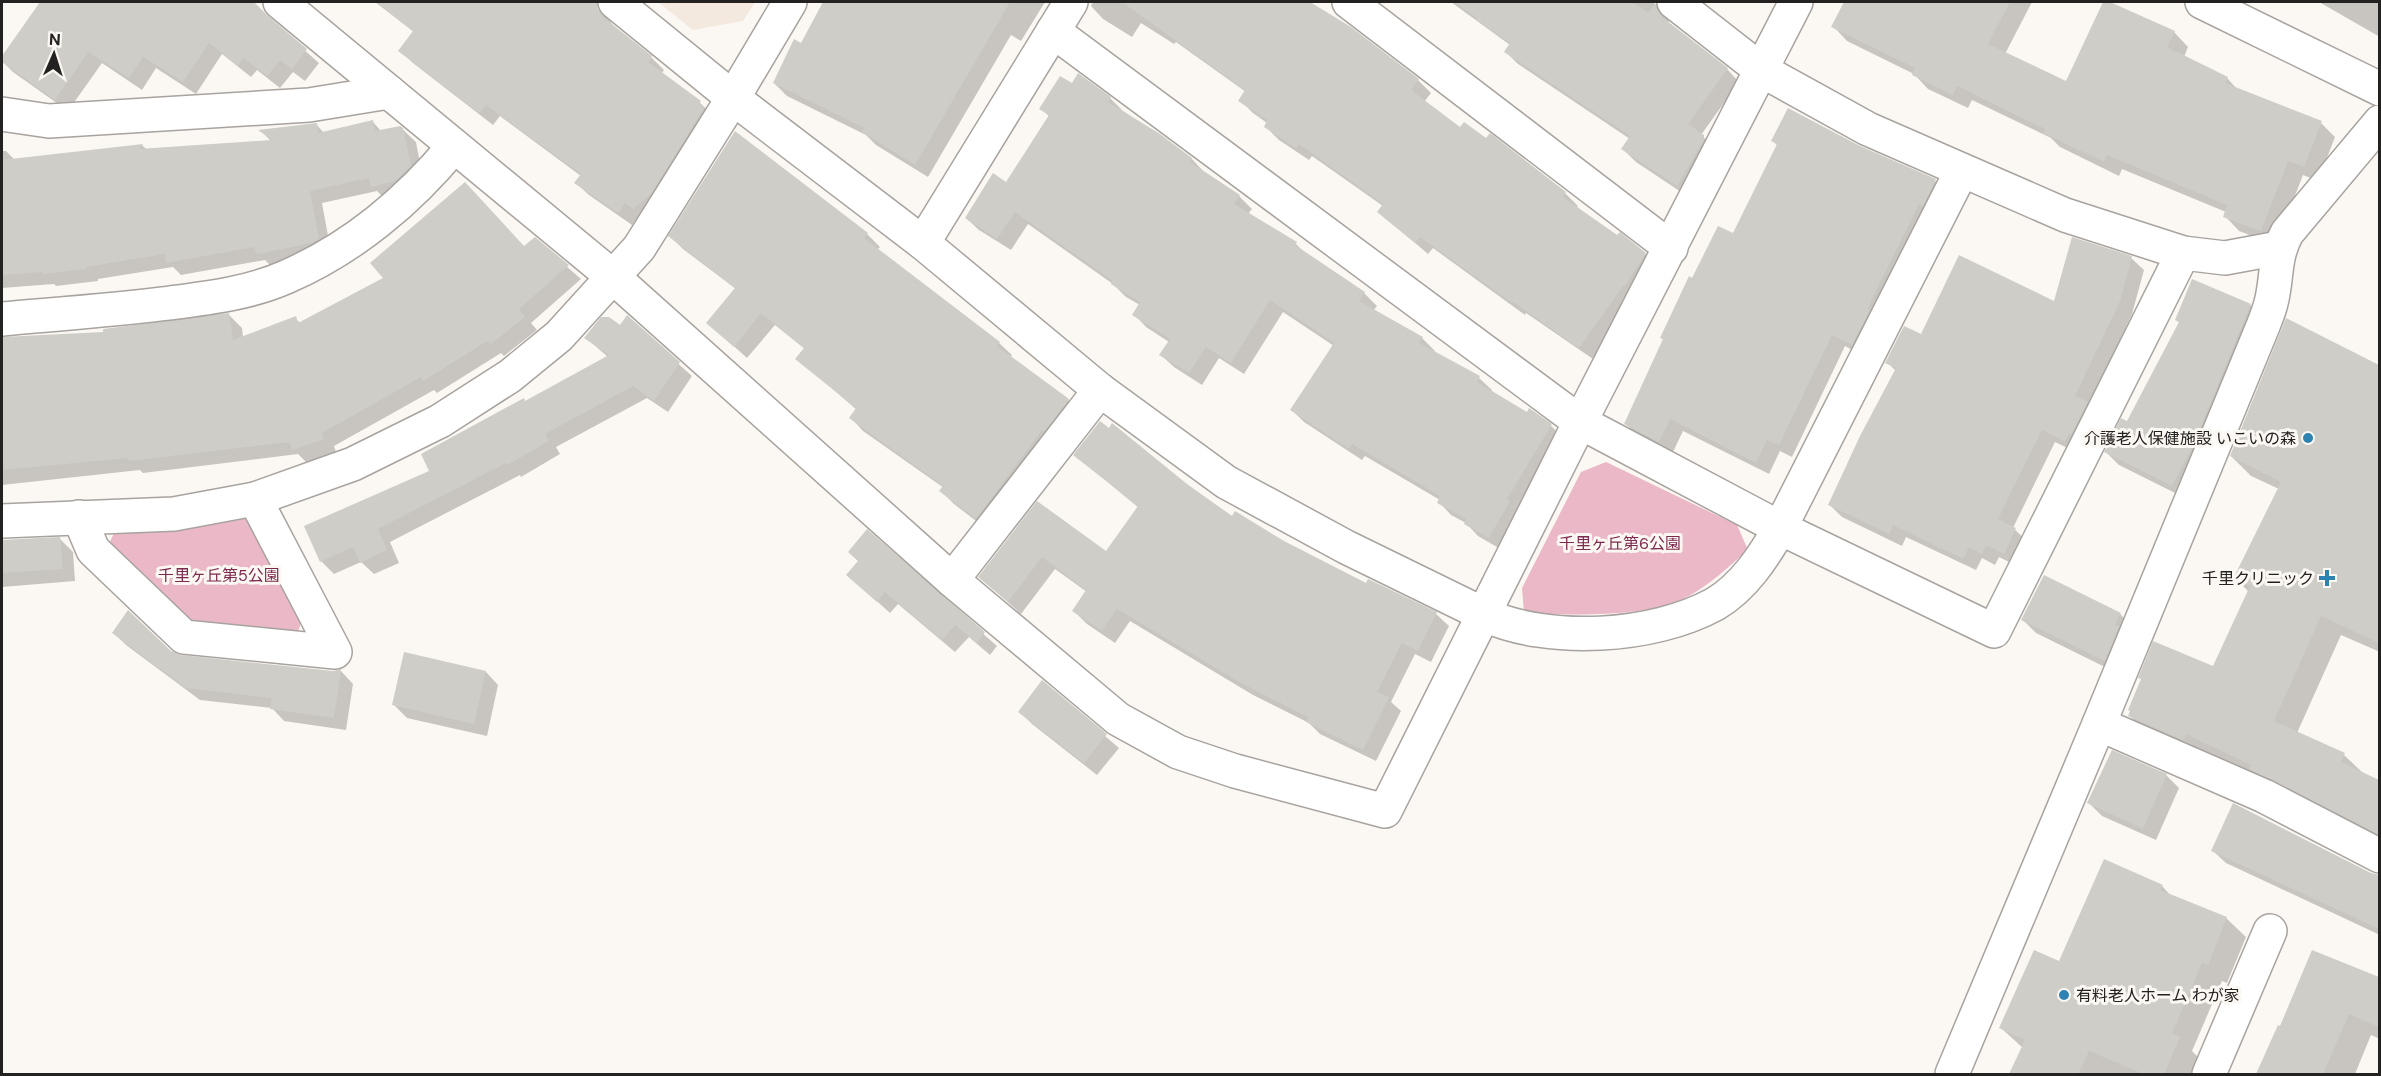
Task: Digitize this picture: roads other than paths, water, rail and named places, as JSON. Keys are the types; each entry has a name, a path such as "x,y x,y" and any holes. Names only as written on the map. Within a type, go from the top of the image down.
{"street":[{"path":"280,2 612,276 952,580 1118,719 1178,752 1235,771 1385,811 1580,422 1796,2"},
{"path":"615,2 733,98 923,243 1100,390 1226,482 1346,547 1485,615 1506,624 1545,632 1618,631 1664,624 1716,603 1736,588 1766,553 1780,528 1961,172"},
{"path":"2,521 174,514 255,499 352,464 440,421 510,376 559,336 639,248 790,2"},
{"path":"923,243 1071,2"},
{"path":"1349,2 1671,248"},
{"path":"1674,2 1761,70 1868,129 1961,172 2065,215 2183,253 2225,258 2279,248"},
{"path":"2202,2 2379,89"},
{"path":"1053,31 1580,422 1780,528 1994,631 2183,253"},
{"path":"2,114 49,121 309,105 389,92"},
{"path":"1952,1074 2263,326 2271,301 2279,248 2287,233 2379,122"},
{"path":"2,319 101,311 222,296 285,278 349,245 429,177 454,146"},
{"path":"952,580 1100,390"},
{"path":"79,517 93,550 184,637 335,652 255,499"},
{"path":"2099,724 2264,796 2379,856"},
{"path":"2209,1074 2270,931"}],"place":[{"name":"介護老人保健施設 いこいの森","path":"2308,438"},
{"name":"千里クリニック","path":"2327,578"},
{"name":"有料老人ホーム わが家","path":"2064,995"}],"park label":[{"name":"千里ヶ丘第6公園","path":"1620,543"},
{"name":"千里ヶ丘第5公園","path":"219,575"}]}
